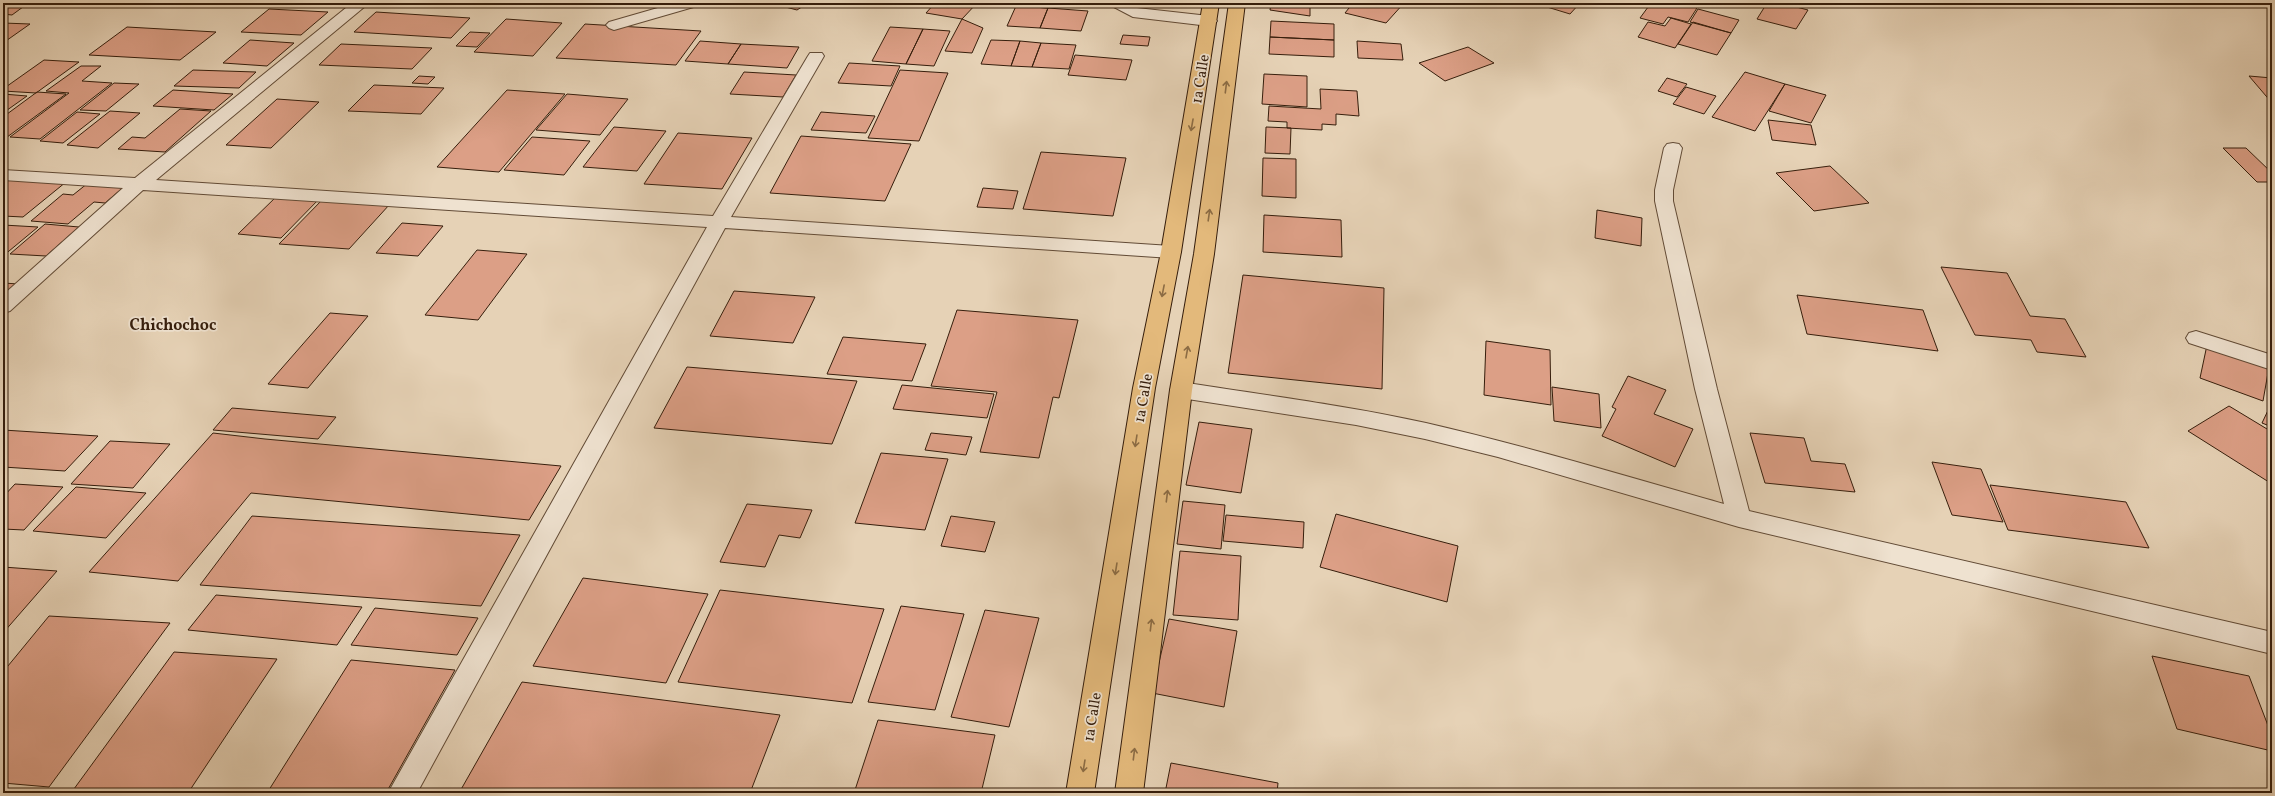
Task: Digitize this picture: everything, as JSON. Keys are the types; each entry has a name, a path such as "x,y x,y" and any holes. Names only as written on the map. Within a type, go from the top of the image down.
{"main road":[{"name":"1a Calle","path":"1080,793 1144,388 1171,252 1211,3"},
{"name":"1a Calle","path":"1129,793 1181,390 1204,254 1237,3"}],"street":[{"path":"3,306 139,184 361,3"},
{"path":"614,25 692,3"},
{"path":"1117,3 1134,12 1209,21"},
{"path":"402,793 719,222 816,56"},
{"path":"1674,148 1664,190 1664,201 1706,389 1739,518"},
{"path":"3,175 1171,252"},
{"path":"2196,338 2272,362"},
{"path":"1181,390 1356,417 1425,431 1498,449 1739,518 2272,643"}],"building":[{"path":"5,3 27,4 12,15 3,14 3,5"},
{"path":"303,3 299,7 244,4"},
{"path":"770,3 808,3 797,10"},
{"path":"935,3 977,3 962,19 926,13"},
{"path":"1017,3 1050,3 1048,8 1016,6"},
{"path":"1271,3 1310,3 1310,16 1270,10"},
{"path":"1353,3 1404,3 1386,23 1345,13"},
{"path":"1534,3 1580,3 1570,14"},
{"path":"1651,3 1676,3 1697,8 1688,22 1668,17 1663,24 1640,18"},
{"path":"1745,3 1765,3 1763,7"},
{"path":"1767,3 1781,3 1808,10 1796,29 1757,19"},
{"path":"1016,6 1048,8 1040,28 1007,26"},
{"path":"1048,8 1088,11 1081,31 1040,28"},
{"path":"269,9 328,12 301,35 241,32"},
{"path":"1698,9 1739,20 1731,33 1690,22"},
{"path":"376,12 470,18 451,38 354,32"},
{"path":"1671,18 1691,24 1675,48 1638,37 1648,22 1665,26"},
{"path":"506,19 562,23 533,56 474,52"},
{"path":"962,19 983,28 972,53 945,51"},
{"path":"1271,21 1334,24 1334,40 1270,37"},
{"path":"1693,22 1731,33 1717,55 1678,44"},
{"path":"3,23 30,24 3,43"},
{"path":"585,24 701,31 676,65 556,58"},
{"path":"127,27 216,32 180,60 89,55"},
{"path":"890,27 923,29 906,64 872,61"},
{"path":"923,29 950,31 934,66 906,64"},
{"path":"470,32 490,33 477,47 456,46"},
{"path":"1123,35 1150,37 1148,46 1120,44"},
{"path":"1270,37 1334,40 1334,57 1269,54"},
{"path":"250,40 294,43 267,66 223,63"},
{"path":"991,40 1020,41 1011,66 981,64"},
{"path":"700,41 741,44 728,64 685,61"},
{"path":"1020,41 1041,43 1032,67 1011,66"},
{"path":"1357,41 1401,44 1403,60 1358,58"},
{"path":"1041,43 1076,45 1069,69 1032,67"},
{"path":"341,44 432,48 412,69 319,65"},
{"path":"741,44 799,47 787,68 728,64"},
{"path":"1468,47 1494,63 1445,81 1419,63"},
{"path":"1075,55 1132,60 1126,80 1068,75"},
{"path":"44,60 79,62 36,93 3,91 3,89"},
{"path":"849,63 900,66 891,86 838,83"},
{"path":"81,66 101,66 82,81 112,83 40,139 10,137 69,93 46,91"},
{"path":"193,70 256,72 239,88 174,86"},
{"path":"900,70 948,73 919,141 868,138"},
{"path":"744,72 796,75 783,97 730,94"},
{"path":"1745,72 1785,84 1755,131 1712,117"},
{"path":"1264,74 1307,76 1307,107 1262,104"},
{"path":"419,76 435,77 428,84 412,83"},
{"path":"2249,76 2272,78 2272,103"},
{"path":"1667,78 1687,84 1677,97 1658,91"},
{"path":"114,83 139,84 106,111 80,110"},
{"path":"1785,84 1826,95 1811,123 1769,111"},
{"path":"374,85 444,88 421,114 348,111"},
{"path":"1686,87 1716,96 1704,114 1673,104"},
{"path":"1320,89 1357,91 1359,116 1336,114 1336,125 1322,124 1322,130 1287,128 1287,122 1268,121 1269,106 1321,109"},
{"path":"173,90 233,94 214,110 153,106"},
{"path":"507,90 565,94 499,172 437,167"},
{"path":"37,92 66,94 3,140 3,117"},
{"path":"3,94 27,96 3,113"},
{"path":"567,94 628,99 600,135 536,130"},
{"path":"277,99 319,102 271,148 226,145"},
{"path":"180,109 211,111 165,152 118,149 132,137 145,138"},
{"path":"110,111 140,113 98,148 67,145"},
{"path":"77,112 100,114 63,143 40,141"},
{"path":"821,112 875,116 866,133 811,130"},
{"path":"1768,120 1811,125 1816,145 1772,140"},
{"path":"614,127 666,131 637,171 583,167"},
{"path":"1266,127 1291,128 1290,154 1265,153"},
{"path":"678,133 752,138 722,189 644,184"},
{"path":"801,136 911,144 885,201 770,193"},
{"path":"532,137 590,141 564,175 504,170"},
{"path":"2223,148 2246,148 2272,173 2272,182 2257,182"},
{"path":"1041,152 1126,158 1113,216 1023,209"},
{"path":"1263,158 1296,159 1296,198 1262,196"},
{"path":"1830,166 1869,203 1814,211 1776,173"},
{"path":"3,178 66,182 23,217 3,216"},
{"path":"88,183 125,186 105,203 94,202 68,224 31,221 63,194 73,195"},
{"path":"983,188 1018,191 1013,209 977,207"},
{"path":"278,195 320,198 281,238 238,234"},
{"path":"323,199 390,204 349,249 279,244"},
{"path":"1597,210 1642,218 1641,246 1595,238"},
{"path":"1264,215 1341,220 1342,257 1263,252"},
{"path":"402,223 443,226 418,256 376,253"},
{"path":"45,224 79,227 46,256 10,254"},
{"path":"3,225 38,227 3,256"},
{"path":"477,250 527,254 478,320 425,315"},
{"path":"1941,267 2007,273 2030,316 2065,319 2086,357 2037,352 2031,340 1975,335"},
{"path":"1243,275 1384,288 1382,389 1228,373"},
{"path":"3,283 19,284 3,298"},
{"path":"734,291 815,297 793,343 710,336"},
{"path":"1797,295 1923,310 1938,351 1807,334"},
{"path":"957,310 1078,320 1059,398 1053,397 1039,458 980,452 997,392 931,386"},
{"path":"330,313 368,316 308,388 268,384"},
{"path":"843,337 926,344 912,381 827,374"},
{"path":"1486,341 1550,350 1551,405 1484,395"},
{"path":"2207,345 2269,367 2263,401 2200,378"},
{"path":"687,367 857,381 832,444 654,428"},
{"path":"1628,376 1666,390 1654,414 1693,429 1675,467 1602,436 1616,409 1612,407"},
{"path":"902,385 994,394 987,418 893,409"},
{"path":"1552,387 1599,394 1601,428 1554,421"},
{"path":"2272,402 2272,427 2262,423"},
{"path":"2229,406 2272,432 2272,484 2188,431"},
{"path":"232,408 336,417 318,439 213,430"},
{"path":"1199,422 1252,429 1241,493 1186,485"},
{"path":"3,430 98,436 65,471 3,467"},
{"path":"213,433 561,466 529,520 251,493 178,581 89,572"},
{"path":"931,433 972,437 966,455 925,450"},
{"path":"1750,433 1804,438 1811,461 1845,464 1855,492 1765,483"},
{"path":"110,441 170,444 133,488 71,484"},
{"path":"881,453 948,459 925,530 855,523"},
{"path":"1932,462 1981,469 2003,522 1952,515"},
{"path":"15,484 63,487 24,530 3,529 3,497"},
{"path":"1990,485 2126,502 2149,548 2008,530"},
{"path":"76,487 146,493 106,538 33,531"},
{"path":"1183,501 1225,505 1221,549 1177,544"},
{"path":"747,504 812,510 800,538 779,535 765,567 720,562"},
{"path":"1336,514 1458,546 1447,602 1320,567"},
{"path":"1226,515 1304,522 1303,548 1223,541"},
{"path":"252,516 520,535 481,606 200,585"},
{"path":"951,516 995,522 985,552 941,546"},
{"path":"1180,551 1241,556 1238,620 1173,615"},
{"path":"3,567 57,571 3,633"},
{"path":"583,578 708,594 666,683 533,666"},
{"path":"720,590 884,609 852,703 678,682"},
{"path":"216,595 362,607 337,645 188,630"},
{"path":"901,606 964,614 935,710 868,702"},
{"path":"375,608 478,618 457,655 351,645"},
{"path":"985,610 1039,618 1009,727 951,717"},
{"path":"49,616 170,623 49,787 3,783 3,672"},
{"path":"1169,619 1237,631 1224,707 1152,693"},
{"path":"174,652 277,659 188,793 71,793"},
{"path":"2152,656 2249,676 2272,736 2272,751 2177,729"},
{"path":"351,660 455,670 386,793 267,793"},
{"path":"522,682 780,715 750,793 459,793"},
{"path":"878,720 995,735 981,793 854,793"},
{"path":"1171,763 1278,783 1277,793 1165,793"}],"district":[{"name":"Chichochoc","path":"173,324"}]}
